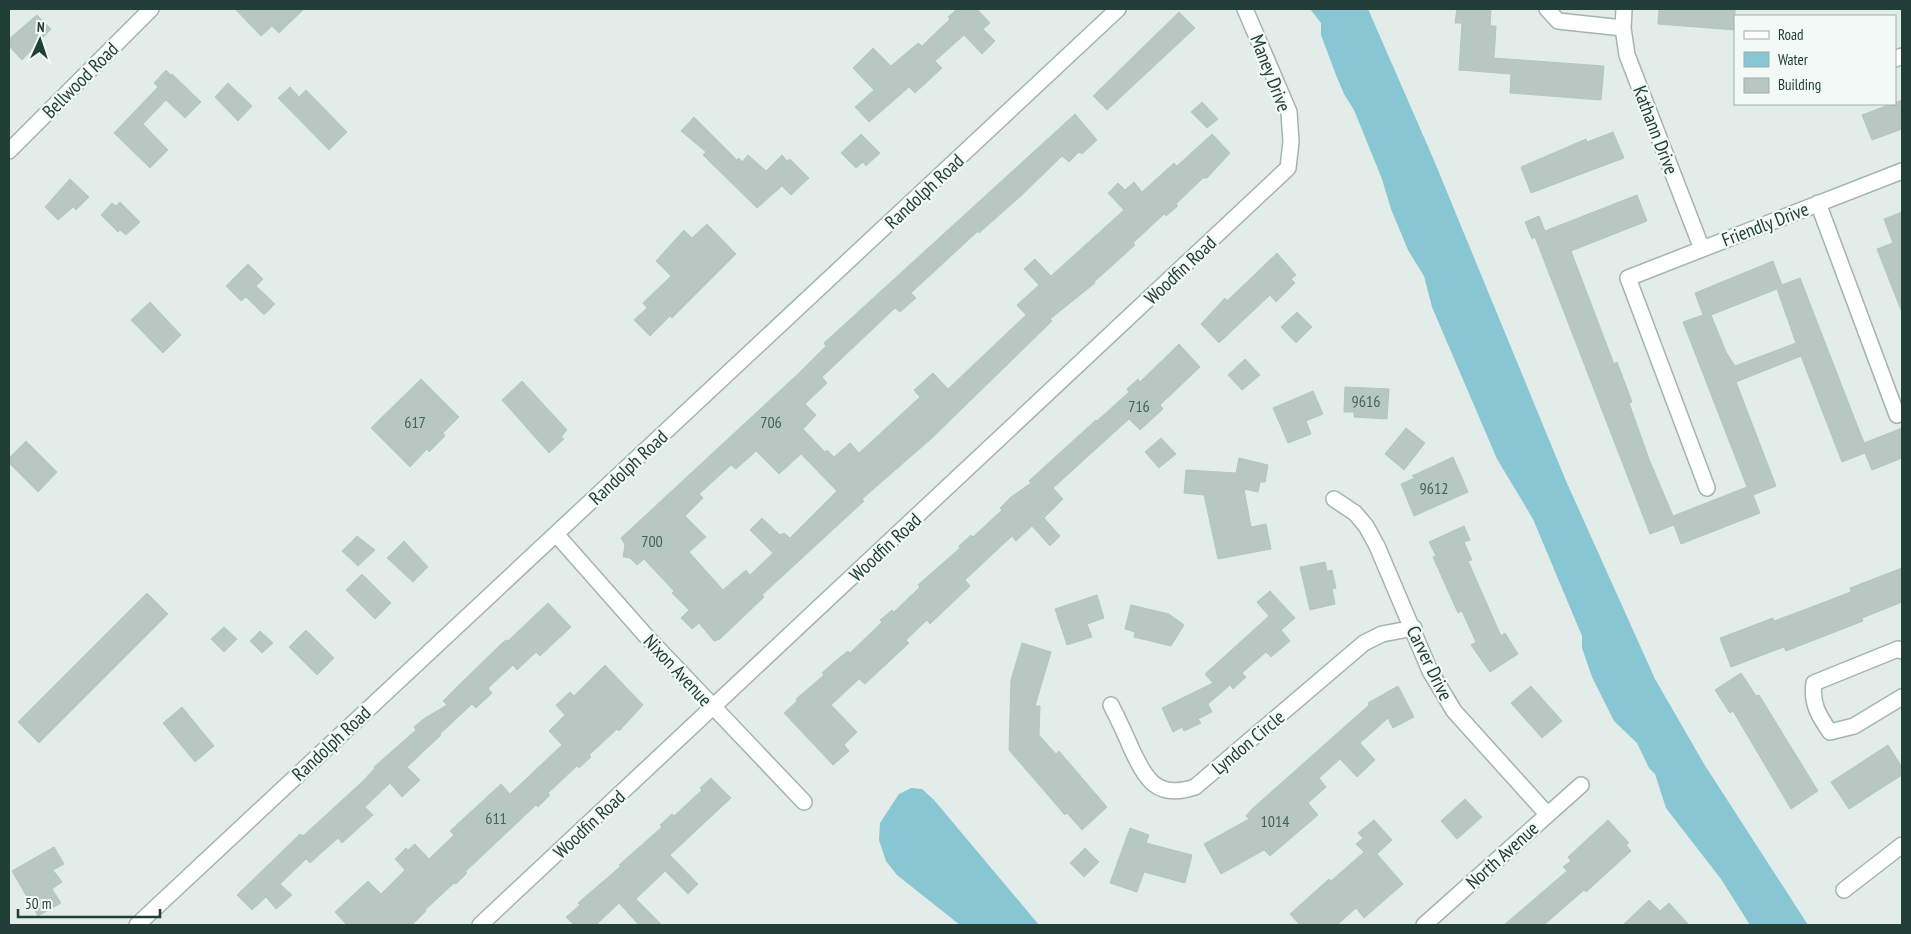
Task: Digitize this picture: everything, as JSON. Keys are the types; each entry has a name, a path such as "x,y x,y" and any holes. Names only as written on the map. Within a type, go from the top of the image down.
{"street":[{"name":"Bellwood Road","path":"9,151 151,9"},
{"name":"Randolph Road","path":"136,925 1118,9"},
{"name":"Maney Drive","path":"1245,9 1289,112 1291,142 1288,168"},
{"path":"1547,9 1558,22 1623,28"},
{"name":"Kathann Drive","path":"1624,9 1623,28 1626,50 1702,249"},
{"name":"Woodfin Road","path":"480,925 1288,168"},
{"name":"Friendly Drive","path":"1707,488 1628,278 1902,171"},
{"path":"1818,203 1897,415"},
{"name":"Carver Drive","path":"1334,499 1355,513 1366,526 1414,628 1430,671 1454,710 1547,814"},
{"name":"Nixon Avenue","path":"556,534 647,637 804,802"},
{"name":"Lyndon Circle","path":"1111,705 1144,775 1154,785 1169,791 1182,792 1195,788 1364,643 1382,634 1414,628"},
{"path":"1902,651 1898,649 1814,683 1812,695 1816,711 1830,732 1854,726 1902,696"},
{"name":"North Avenue","path":"1424,925 1547,814 1581,786"},
{"path":"1844,890 1902,845"}],"water":[{"path":"1310,9 1368,9 1433,158 1566,481 1655,679 1704,764 1808,925 1750,925 1721,879 1666,808 1655,774 1649,768 1637,743 1614,721 1592,677 1582,648 1582,636 1533,519 1497,459 1432,307 1424,276 1408,250 1354,110 1344,94 1336,75 1321,35 1321,23"},
{"path":"911,788 922,789 934,800 1039,925 960,925 897,875 886,861 879,840 880,823 899,794"}],"building":[{"path":"235,9 304,9 279,33 272,26 261,36"},
{"path":"957,9 977,9 990,23 983,29 995,41 982,54 964,35 935,61 942,68 915,93 909,87 869,122 855,107 874,90 853,68 873,48 891,66 918,43 922,46 950,19 948,17"},
{"path":"1457,9 1491,9 1490,26 1496,26 1494,58 1604,66 1601,100 1510,93 1511,74 1459,70 1462,23 1455,23"},
{"path":"1659,9 1735,9 1734,30 1658,24"},
{"path":"1179,12 1195,28 1107,110 1093,96"},
{"path":"37,15 51,29 22,60 9,46 9,39"},
{"path":"166,70 201,102 185,118 166,100 143,124 168,150 150,168 114,133 158,87 154,83"},
{"path":"228,83 252,106 238,121 215,97"},
{"path":"290,87 299,97 306,90 347,132 329,150 278,98"},
{"path":"1902,100 1902,129 1872,140 1862,115 1889,105 1896,105 1896,102"},
{"path":"1202,102 1218,119 1207,128 1191,112"},
{"path":"1075,114 1097,140 1082,154 1079,152 1069,162 1062,156 1022,195 979,233 978,231 911,293 916,298 900,312 895,308 822,377 827,383 805,404 816,415 803,429 825,452 827,450 834,457 850,443 859,453 920,397 914,390 933,373 948,389 1026,315 1017,305 1039,285 1024,269 1035,259 1051,276 1124,210 1108,193 1118,183 1125,190 1134,182 1142,192 1174,163 1177,166 1212,134 1230,153 1207,178 1203,178 1176,204 1178,206 1166,216 1164,214 1133,243 1135,245 1095,283 1050,319 1052,321 932,438 862,499 864,501 762,595 764,597 720,639 714,641 699,623 692,629 681,618 689,610 644,559 637,565 630,558 623,557 625,545 621,538 799,373 826,346 824,343","holes":["756,451 779,474 801,454 837,491 790,538 784,533 780,535 762,518 750,530 773,553 750,575 746,570 723,590 689,552 706,537 685,516 703,498 699,494 731,465 736,469"]},
{"path":"694,117 737,160 739,158 742,162 748,155 766,171 782,155 787,161 790,159 809,178 791,195 782,186 757,208 703,155 706,152 681,131"},
{"path":"1613,132 1624,158 1531,193 1521,167 1586,139 1587,142"},
{"path":"861,134 880,153 866,166 863,162 856,168 841,153"},
{"path":"70,179 89,197 76,210 73,207 58,220 45,207"},
{"path":"1637,195 1647,221 1571,251 1614,364 1617,362 1632,402 1629,403 1649,459 1673,516 1747,487 1683,322 1703,315 1695,293 1773,261 1782,285 1800,278 1864,443 1902,428 1902,458 1872,470 1865,453 1842,462 1801,356 1736,382 1776,486 1753,495 1760,513 1681,544 1674,525 1650,534 1535,237 1532,239 1525,222 1539,216 1545,231","holes":["1777,289 1796,343 1735,366 1726,352 1711,315"]},
{"path":"120,202 140,222 126,235 120,230 118,232 101,215 112,203 116,206"},
{"path":"1902,212 1901,310 1877,249 1893,243 1884,219"},
{"path":"707,224 736,254 672,318 670,316 650,336 634,320 647,308 643,303 671,276 656,261 684,230 692,238"},
{"path":"1277,253 1296,275 1291,279 1295,283 1276,302 1270,295 1219,343 1201,324 1225,298 1227,301"},
{"path":"248,264 263,279 256,286 275,304 264,315 246,297 241,301 226,286"},
{"path":"150,302 181,335 163,353 131,320"},
{"path":"1297,312 1312,327 1296,343 1281,327"},
{"path":"1179,344 1200,367 1160,405 1163,409 1140,430 1129,419 1053,488 1063,499 1044,518 1060,536 1050,546 1032,526 1016,541 1012,536 965,580 970,586 930,624 927,620 906,640 909,643 865,684 859,679 831,705 857,732 844,745 849,751 833,765 784,713 797,701 796,699 824,675 822,673 848,651 850,653 882,622 880,620 892,610 894,612 920,587 918,585 960,548 959,546 971,535 973,537 1002,510 1000,508 1011,497 1031,483 1029,481 1129,392 1127,389 1138,379 1140,382"},
{"path":"1245,359 1260,375 1242,390 1228,375"},
{"path":"421,379 459,417 443,433 445,436 429,452 427,449 410,467 371,428"},
{"path":"522,381 567,430 561,437 564,439 549,453 502,400"},
{"path":"1345,387 1389,389 1387,419 1354,417 1354,412 1344,412"},
{"path":"1313,391 1323,414 1306,421 1311,434 1288,443 1273,408"},
{"path":"1406,428 1425,443 1404,470 1385,454"},
{"path":"1161,438 1176,454 1159,468 1145,452"},
{"path":"26,441 57,472 38,492 9,463 9,458"},
{"path":"1453,457 1468,492 1414,516 1401,484 1415,478 1412,476"},
{"path":"1239,458 1268,465 1265,482 1260,482 1258,492 1244,489 1251,527 1266,524 1271,549 1218,559 1204,495 1184,493 1186,470 1236,473"},
{"path":"1464,526 1470,540 1464,542 1472,560 1468,561 1501,636 1505,633 1518,654 1490,672 1471,645 1476,642 1462,611 1458,613 1433,557 1436,556 1429,542"},
{"path":"357,536 375,550 358,566 342,551"},
{"path":"404,541 428,567 413,582 387,558"},
{"path":"1325,562 1327,571 1332,570 1336,588 1332,589 1335,604 1310,610 1300,567"},
{"path":"1902,568 1902,602 1862,618 1863,621 1786,651 1784,647 1731,667 1720,638 1773,618 1774,621 1851,592 1850,588"},
{"path":"362,574 391,603 375,619 346,590"},
{"path":"1270,591 1295,618 1281,630 1290,641 1271,657 1266,652 1242,673 1246,677 1233,689 1230,685 1208,704 1212,712 1198,719 1201,723 1184,731 1182,727 1173,732 1162,708 1213,683 1205,674 1269,616 1257,602"},
{"path":"147,593 168,614 39,743 18,722"},
{"path":"1097,595 1104,618 1087,624 1092,637 1067,645 1055,609"},
{"path":"548,603 571,627 540,656 536,652 517,670 513,665 488,688 492,693 476,708 472,704 407,767 420,780 402,797 390,783 365,807 373,815 342,843 338,838 310,863 306,859 280,884 292,895 276,909 266,897 252,910 237,895 300,834 303,836 362,782 374,767 416,730 414,727 447,705 443,701 501,644 506,640 508,641"},
{"path":"1131,605 1169,614 1184,625 1171,646 1134,637 1135,632 1125,629"},
{"path":"224,627 237,639 224,652 211,639"},
{"path":"306,630 334,658 317,675 289,647"},
{"path":"260,631 273,643 262,653 250,641"},
{"path":"1022,643 1051,652 1035,706 1040,706 1039,735 1056,754 1059,751 1107,807 1082,830 1067,813 1065,815 1009,750 1011,680"},
{"path":"605,665 643,705 619,731 617,729 589,755 591,757 579,768 577,766 548,793 550,795 538,807 536,805 465,872 467,873 456,884 454,883 425,910 412,925 347,925 335,912 368,881 381,894 405,870 395,859 406,848 408,850 415,844 429,859 454,835 450,831 501,784 510,794 562,745 549,731 565,715 556,705 570,692 574,696"},
{"path":"1741,673 1756,696 1759,695 1818,791 1791,809 1733,711 1730,713 1715,690"},
{"path":"1398,686 1414,717 1393,728 1388,718 1360,743 1375,760 1357,777 1340,759 1319,778 1326,787 1308,803 1318,815 1270,856 1264,850 1221,874 1204,844 1249,819 1246,816 1252,809 1369,705 1368,703"},
{"path":"1531,686 1562,721 1542,738 1511,703"},
{"path":"182,707 214,746 195,762 163,723"},
{"path":"1888,745 1902,767 1902,775 1849,809 1831,782"},
{"path":"711,778 731,798 670,855 698,884 688,894 665,871 636,899 662,925 639,925 619,903 596,925 574,925 566,917 580,905 578,903 621,866 619,865 662,827 660,825 672,814 674,816 702,790 700,788"},
{"path":"1465,799 1482,817 1457,839 1441,821"},
{"path":"1374,820 1392,840 1377,854 1403,884 1364,918 1356,908 1337,925 1300,925 1290,914 1329,879 1331,881 1364,852 1356,844 1363,838 1358,833"},
{"path":"1608,820 1629,843 1626,845 1631,851 1586,892 1584,890 1544,925 1504,925 1567,871 1563,867 1571,861 1568,857"},
{"path":"1130,828 1149,835 1146,843 1192,855 1185,883 1144,872 1137,892 1110,883"},
{"path":"54,847 64,864 53,870 62,882 52,889 61,903 38,916 12,871"},
{"path":"1085,848 1099,862 1084,877 1070,863"},
{"path":"1649,900 1660,911 1669,903 1689,925 1623,925"}]}
